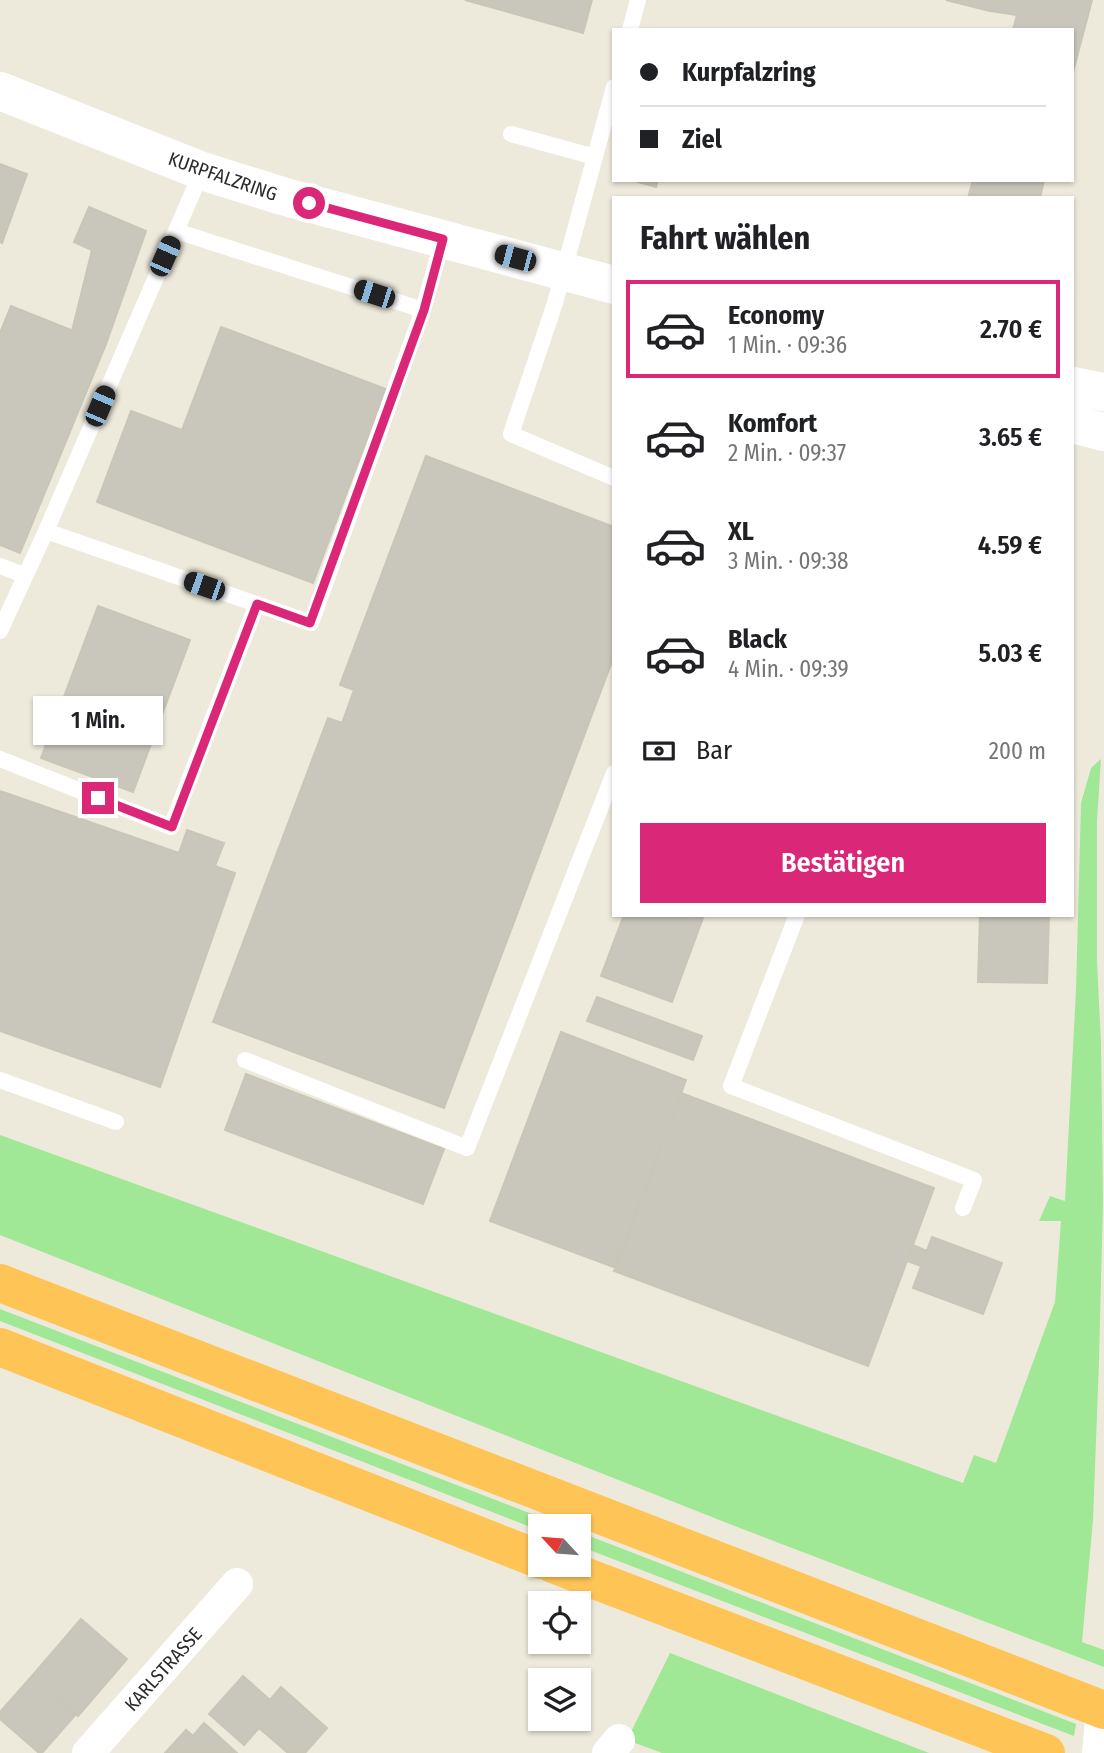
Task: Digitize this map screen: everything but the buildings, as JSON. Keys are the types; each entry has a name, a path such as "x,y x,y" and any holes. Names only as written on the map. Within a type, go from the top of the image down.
{"highway":[{"path":"0,1283 1104,1710"},
{"path":"0,1347 528,1555"},
{"path":"587,1577 1046,1753"}],"main road":[{"name":"KURPFALZRING","path":"0,91 202,171 282,196 612,284"},
{"path":"1074,386 1104,392"},
{"path":"1074,424 1104,432"},
{"path":"1101,1753 1104,1719"}],"street":[{"name":"KARLSTRASSE","path":"88,1753 237,1584"}],"lane":[{"path":"631,28 638,0"},
{"path":"612,95 563,271 511,434 612,477"},
{"path":"512,134 595,157"},
{"path":"0,631 202,171"},
{"path":"176,231 424,310"},
{"path":"46,531 310,623 424,310 443,239"},
{"path":"0,566 24,575"},
{"path":"0,760 172,827 257,604"},
{"path":"245,1060 467,1148 612,778"},
{"path":"796,917 731,1086 974,1180 963,1208"},
{"path":"0,1080 116,1122"}],"green space":[{"path":"1101,759 1097,821 1097,961 1103,1201 1093,1520 1082,1642 1104,1650 1104,1667 732,1525 0,1235 0,1135 963,1483 974,1455 996,1463 1055,1302 1061,1221 1039,1221 1050,1196 1065,1201 1076,990 1081,803 1091,768"},
{"path":"0,1309 532,1514 528,1514 528,1526 0,1321"},
{"path":"592,1537 1076,1724 1074,1736 592,1551"},
{"path":"670,1653 929,1753 662,1753 627,1740"}],"route":[{"path":"98,798 172,827 257,604 310,623 424,310 443,239 309,203"}]}
